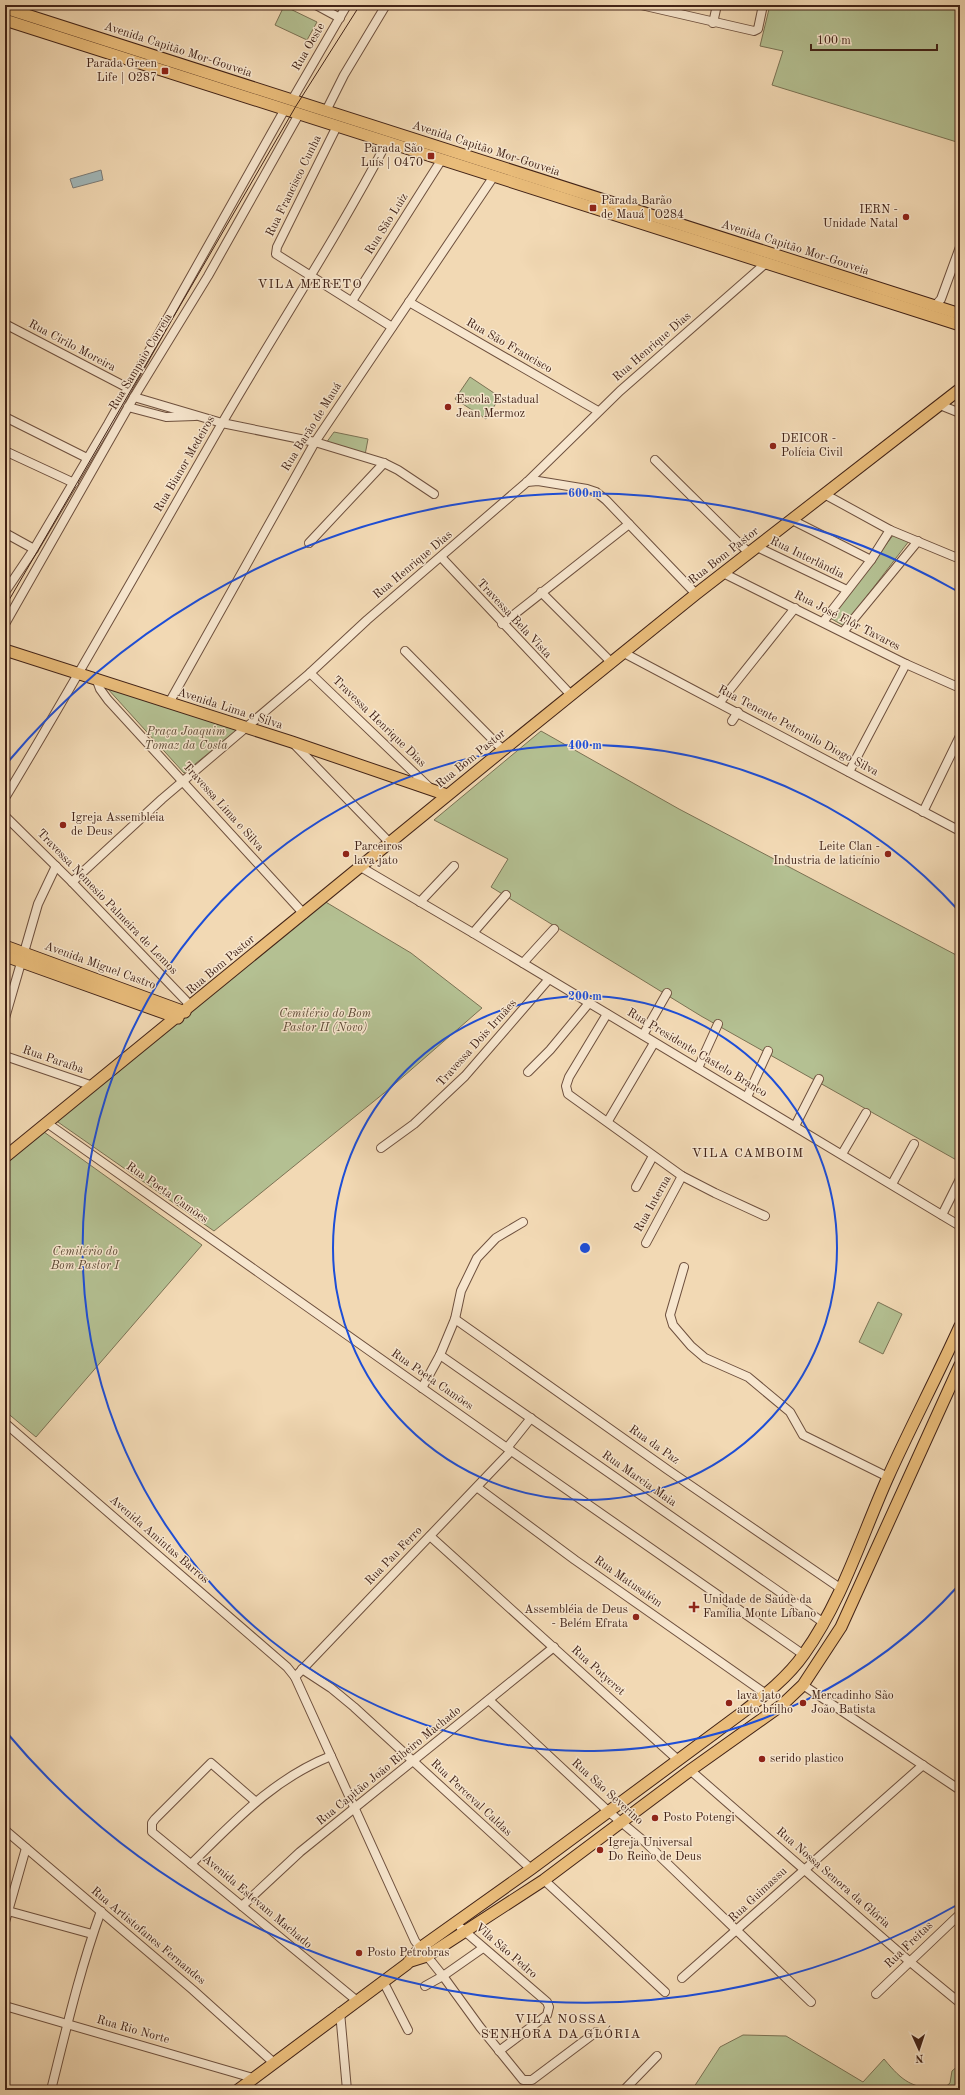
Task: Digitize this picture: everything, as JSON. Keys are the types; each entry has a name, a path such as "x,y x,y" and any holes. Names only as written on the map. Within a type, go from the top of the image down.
{"main road":[{"name":"Avenida Capitão Mor-Gouveia","path":"10,13 326,111 376,133 837,281 960,325"},
{"name":"Avenida Capitão Mor-Gouveia","path":"10,13 299,114 337,126 376,133 387,142 766,263 960,314"},
{"name":"Rua Bom Pastor","path":"5,1158 304,914 358,866 696,594 960,389"},
{"name":"Avenida Lima e Silva","path":"5,650 292,742 447,795"},
{"name":"Avenida Miguel Castro","path":"5,946 24,957 149,1003 185,1012"},
{"name":"Avenida Miguel Castro","path":"5,956 24,957"},
{"path":"238,2090 356,2000 423,1952 456,1923 609,1812 766,1694 804,1655 824,1623 868,1526 888,1476 960,1326"},
{"path":"423,1952 465,1931 544,1880 690,1770 782,1705 803,1685 841,1627 960,1365"},
{"path":"868,1526 884,1534"}],"street":[{"path":"316,5 340,18"},
{"name":"Rua Oeste","path":"292,100 347,5"},
{"path":"326,111 344,75 386,5"},
{"path":"641,5 668,8 713,23 756,31 763,5"},
{"path":"713,23 717,5"},
{"name":"Rua Sampaio Correia","path":"5,592 34,549 74,483 252,170 284,109"},
{"name":"Rua Sampaio Correia","path":"5,624 128,407 208,276 299,114"},
{"name":"Rua Francisco Cunha","path":"310,276 277,256 277,248 337,126"},
{"name":"Rua Bianor Medeiros","path":"5,798 80,673 222,423 354,204 387,142"},
{"name":"Rua São Luiz","path":"352,301 442,159"},
{"name":"Rua Barão de Mauá","path":"169,703 315,442 494,176"},
{"path":"934,307 941,299 960,247"},
{"name":"Rua Henrique Dias","path":"72,882 184,781 310,673 367,620 527,482 598,411 766,263"},
{"path":"310,276 392,327"},
{"name":"Rua São Francisco","path":"409,302 598,411"},
{"name":"Rua Cirilo Moreira","path":"5,324 128,388"},
{"path":"134,397 222,423 315,442 384,463 398,470 434,494"},
{"path":"940,404 960,413"},
{"path":"128,407 166,417 199,416"},
{"path":"5,417 87,458"},
{"path":"5,451 74,483"},
{"name":"Rua Interlândia","path":"656,460 753,550 847,590"},
{"path":"309,543 384,463"},
{"path":"527,482 538,481 596,492 696,594"},
{"path":"826,494 890,530 960,559"},
{"path":"792,520 870,560"},
{"path":"502,624 628,524"},
{"path":"822,622 870,560 890,530"},
{"path":"5,533 34,549"},
{"path":"844,632 918,541"},
{"name":"Travessa Bela Vista","path":"441,557 502,624 571,696"},
{"name":"Rua José Flôr Tavares","path":"723,573 906,664 960,688"},
{"path":"541,592 612,663"},
{"path":"720,702 795,608"},
{"path":"405,651 503,750"},
{"name":"Rua Tenente Petronilo Diogo Silva","path":"624,653 720,702 960,832"},
{"path":"849,772 906,664"},
{"name":"Travessa Henrique Dias","path":"310,673 431,789"},
{"name":"Travessa Lima e Silva","path":"96,678 100,689 108,700 184,781 304,914"},
{"path":"732,721 738,712"},
{"path":"923,812 960,736"},
{"path":"292,742 389,842"},
{"name":"Travessa Nemesio Palmeira de Lemos","path":"5,816 72,882 185,1012"},
{"path":"5,1018 24,957 38,904 56,866"},
{"name":"Rua Presidente Castelo Branco","path":"358,866 473,933 960,1226"},
{"path":"420,902 454,866"},
{"path":"473,933 506,895"},
{"path":"523,963 554,929"},
{"name":"Travessa Dois Irmães","path":"381,1148 414,1124 465,1076 549,979"},
{"path":"643,1035 667,993"},
{"path":"528,1072 550,1050 589,1003"},
{"path":"607,1014 569,1077 566,1086 568,1094 608,1121 653,1156 682,1176 715,1194 765,1216"},
{"path":"698,1068 718,1024"},
{"path":"608,1121 654,1043"},
{"path":"747,1097 768,1052"},
{"name":"Rua Paraíba","path":"5,1056 93,1086"},
{"path":"795,1126 819,1079"},
{"path":"842,1154 866,1113"},
{"name":"Rua Poeta Camões","path":"47,1123 509,1450 804,1655"},
{"path":"892,1184 914,1144"},
{"path":"636,1187 653,1156"},
{"name":"Rua Interna","path":"646,1243 682,1176"},
{"path":"942,1215 960,1179"},
{"path":"422,1388 440,1355 455,1319 459,1297 477,1258 496,1238 524,1222"},
{"path":"684,1267 670,1315 673,1325 692,1346 705,1358 748,1377 790,1412 803,1435 888,1476"},
{"name":"Rua da Paz","path":"455,1319 668,1470 840,1588"},
{"name":"Rua Marcia Maia","path":"440,1355 824,1623"},
{"name":"Rua Pau Ferro","path":"294,1677 478,1488 509,1450 531,1418"},
{"name":"Avenida Amintas Barros","path":"5,1423 287,1667 294,1677"},
{"name":"Rua Matusalém","path":"478,1488 576,1560 766,1694"},
{"name":"Rua Potycret","path":"430,1536 678,1760"},
{"name":"Rua Capitão João Ribeiro Machado","path":"242,1906 300,1852 356,1809 554,1647"},
{"name":"Rua Perceval Caldas","path":"302,1669 331,1688 414,1761 531,1869"},
{"path":"294,1677 356,1809 415,1941 523,2080 532,2080 596,2032"},
{"path":"803,1685 960,1790"},
{"name":"Rua São Severino","path":"489,1700 609,1812 622,1822 811,2002"},
{"path":"191,1864 256,1802 292,1774 331,1756"},
{"name":"Avenida Estevam Machado","path":"256,1802 210,1763 155,1819 152,1828 155,1835 356,2000"},
{"name":"Rua Guimassu","path":"682,1978 737,1931 805,1868 923,1765"},
{"name":"Rua Nossa Senora da Glória","path":"690,1770 805,1868 909,1961 960,2003"},
{"name":"Rua Artistofanes Fernandes","path":"5,1830 194,1990 273,2062"},
{"path":"5,1922 26,1848"},
{"path":"544,1880 665,1992"},
{"path":"8,1911 92,1934"},
{"path":"51,2090 67,2023 92,1934 101,1911"},
{"name":"Rua Freitas","path":"876,1994 960,1914"},
{"name":"Vila São Pedro","path":"456,1923 541,1997 550,2007 547,2015 499,2050"},
{"path":"425,1986 443,1976 483,1948"},
{"path":"383,1981 408,2030"},
{"name":"Rua Rio Norte","path":"5,2006 253,2078"},
{"path":"340,2012 347,2090"},
{"path":"624,2090 658,2056"}],"green space":[{"path":"770,5 960,5 960,143 772,85 783,51 760,46"},
{"path":"284,6 317,22 307,40 275,25"},
{"path":"470,377 500,397 486,419 455,399"},
{"path":"334,432 368,439 365,455 326,443"},
{"path":"894,534 909,541 844,626 830,618"},
{"name":"Praça Joaquim Tomaz da Costa","path":"107,688 237,730 184,773"},
{"path":"541,731 679,809 960,957 960,1162 701,1016 491,887 508,859 434,820"},
{"name":"Cemitério do Bom Pastor II (Novo)","path":"324,901 411,953 482,1008 389,1089 214,1231 55,1120"},
{"name":"Cemitério do Bom Pastor I","path":"44,1132 202,1245 36,1437 5,1411 5,1164"},
{"path":"878,1302 902,1314 883,1354 859,1342"},
{"path":"743,2035 786,2036 863,2082 884,2059 903,2079 915,2085 942,2090 692,2090 720,2047"},
{"path":"960,2064 960,2090 942,2090 950,2083 952,2071"}],"shaded area":[{"path":"101,170 103,180 73,188 70,179"}],"tram line":[{"path":"5,607 296,106 360,5"}],"place":[{"name":"Parada Green Life | O287","path":"165,71"},
{"name":"Parada São Luís | O470","path":"431,156"},
{"name":"Parada Barão de Mauá | O284","path":"593,208"},
{"name":"IERN - Unidade Natal","path":"906,217"},
{"name":"Escola Estadual Jean Mermoz","path":"448,407"},
{"name":"DEICOR - Polícia Civil","path":"773,446"},
{"name":"Igreja Assembleia de Deus","path":"63,825"},
{"name":"Parceiros lava jato","path":"346,854"},
{"name":"Leite Clan - Industria de laticínio","path":"888,854"},
{"name":"Unidade de Saúde da Família Monte Líbano","path":"694,1607"},
{"name":"Assembléia de Deus - Belém Efrata","path":"636,1617"},
{"name":"lava jato auto brilho","path":"729,1703"},
{"name":"Mercadinho São João Batista","path":"803,1703"},
{"name":"serido plastico","path":"762,1759"},
{"name":"Posto Potengi","path":"655,1818"},
{"name":"Igreja Universal Do Reino de Deus","path":"600,1850"},
{"name":"Posto Petrobras","path":"359,1953"}],"district":[{"name":"VILA MERETO","path":"310,284"},
{"name":"VILA CAMBOIM","path":"748,1153"},
{"name":"VILA NOSSA SENHORA DA GLÓRIA","path":"561,2026"}]}
